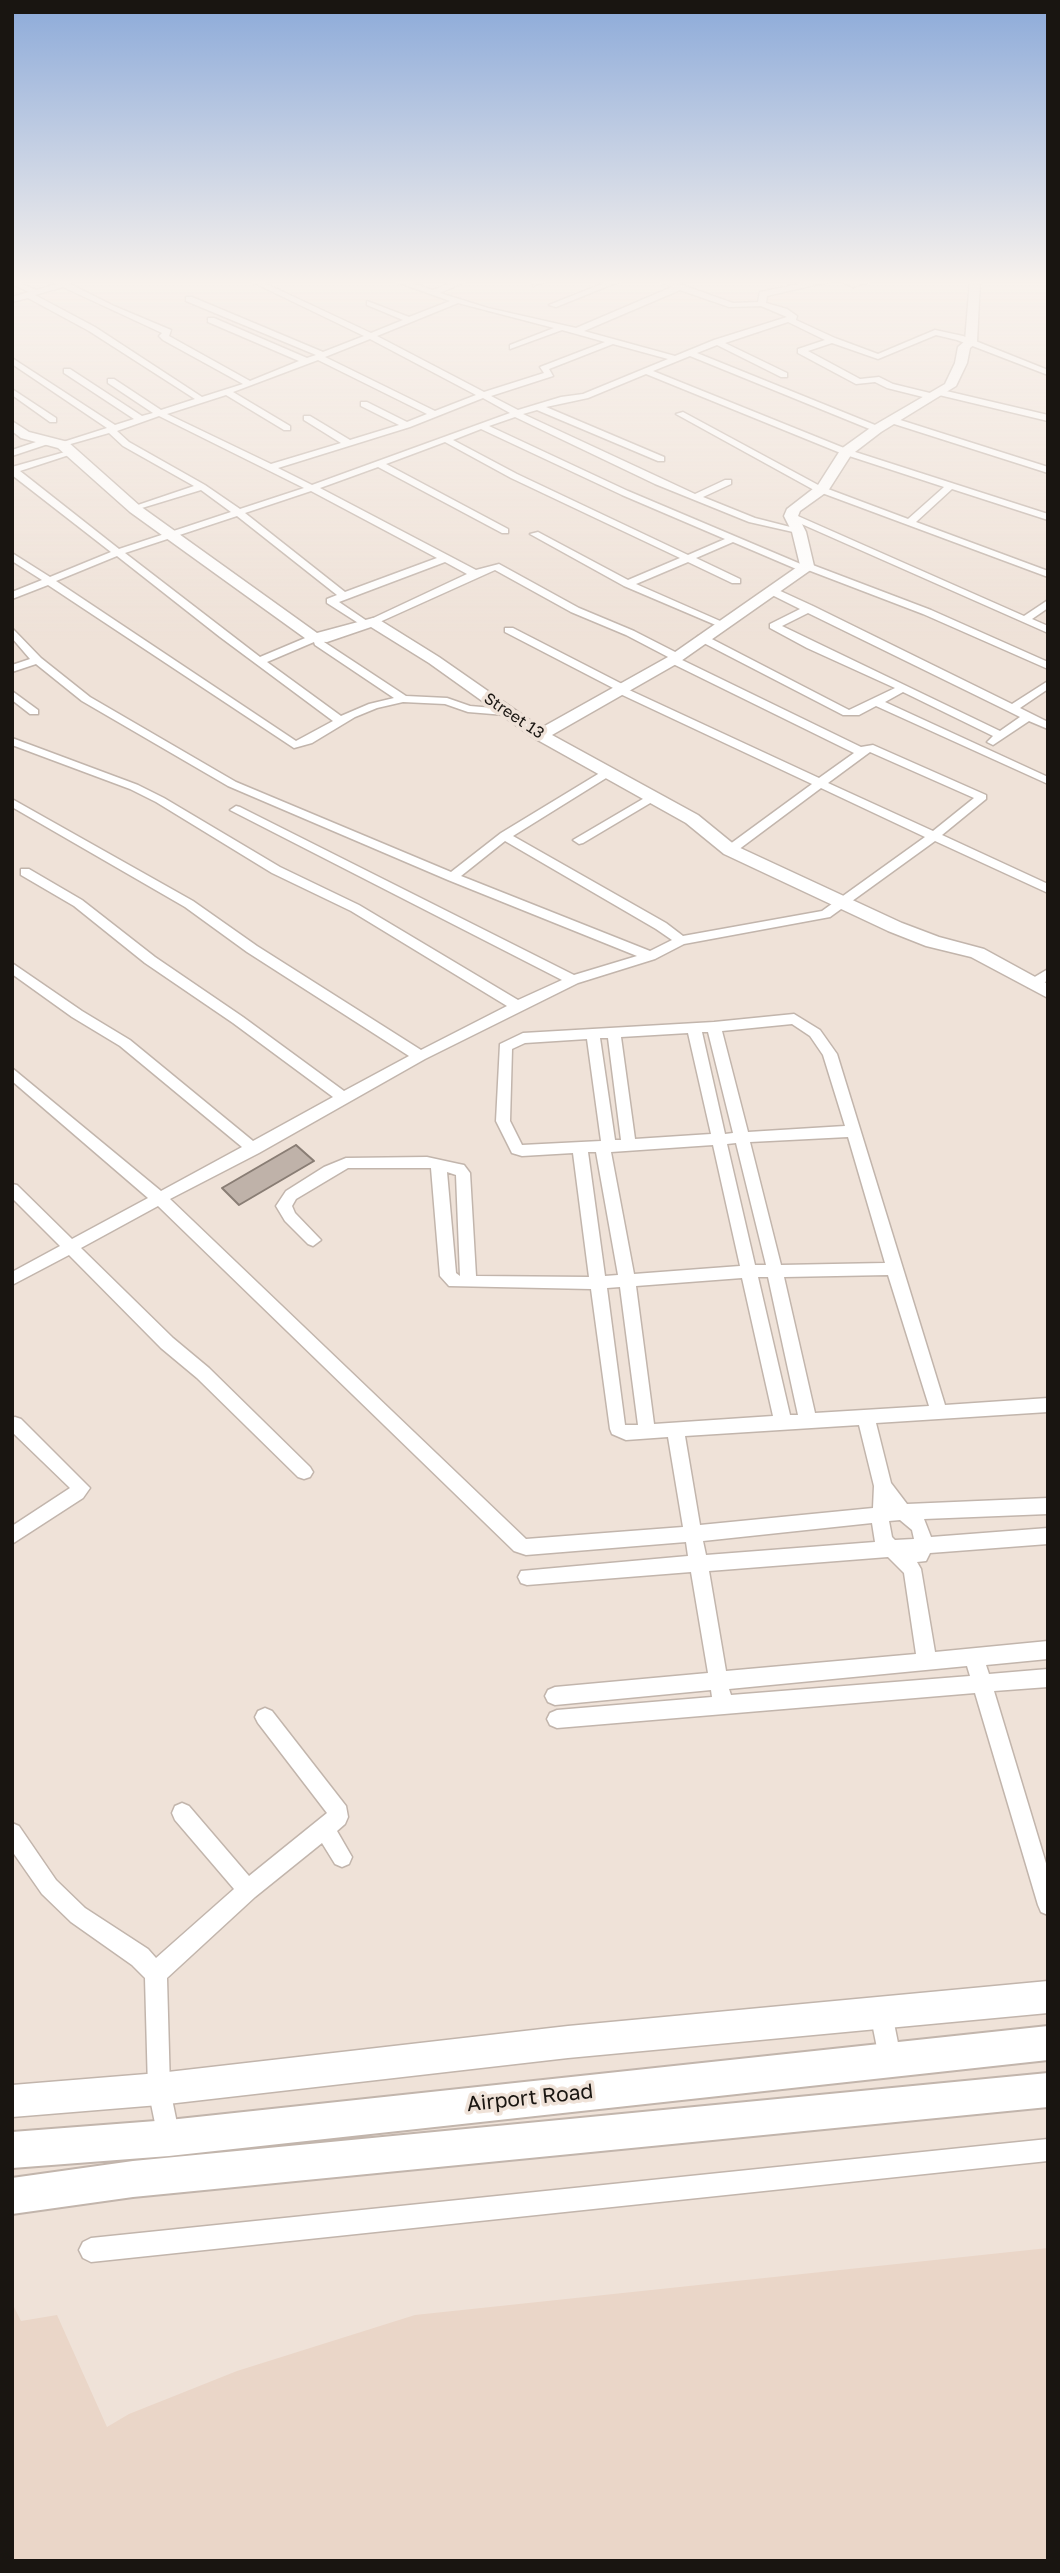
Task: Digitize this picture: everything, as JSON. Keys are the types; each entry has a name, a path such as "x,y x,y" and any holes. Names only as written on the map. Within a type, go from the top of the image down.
{"main road":[{"name":"Airport Road","path":"12,2150 169,2138 1048,2043"},
{"path":"12,2196 133,2179 1048,2090"}],"street":[{"path":"25,400 53,420"},
{"path":"71,400 114,429"},
{"path":"111,400 142,420"},
{"path":"140,400 161,414 272,467 475,575"},
{"path":"240,400 287,428"},
{"path":"407,400 436,415"},
{"path":"272,467 407,425 472,400"},
{"path":"493,400 695,497 752,520 799,532"},
{"path":"12,596 119,552 312,488 517,413 568,400"},
{"path":"718,400 846,452 1048,517"},
{"path":"806,400 877,429"},
{"path":"806,568 799,532 791,516 794,509 823,488 846,452 877,429 929,400"},
{"path":"961,400 1048,418"},
{"path":"12,453 60,446 203,401"},
{"path":"364,404 407,425"},
{"path":"538,407 661,459"},
{"path":"680,414 792,475 1048,574"},
{"path":"307,418 350,444"},
{"path":"894,421 1048,470"},
{"path":"12,425 25,435 60,446 170,536 317,638 319,643 403,699"},
{"path":"482,426 625,493 806,568 927,612 1048,666"},
{"path":"114,429 112,431 126,444 202,486 239,512 344,596"},
{"path":"447,440 514,476 736,581"},
{"path":"60,446 13,470 259,662 340,721"},
{"path":"379,464 505,531"},
{"path":"695,497 728,482"},
{"path":"135,509 202,486"},
{"path":"910,522 950,486"},
{"path":"791,516 1048,630"},
{"path":"535,534 628,584 722,624"},
{"path":"628,584 735,538"},
{"path":"12,556 294,745 308,741 340,721 373,706 403,699 447,701 468,709 505,712"},
{"path":"368,623 331,601 443,559"},
{"path":"259,662 317,638 368,623 496,566 575,610 630,633 675,659 862,752"},
{"path":"540,735 675,659 806,568"},
{"path":"772,591 1048,726"},
{"path":"1026,620 1048,603"},
{"path":"809,608 774,626 1001,736"},
{"name":"Street 13","path":"368,623 434,660 540,735 692,818 730,850 933,942 977,953 1041,988"},
{"path":"509,630 621,689 1048,889"},
{"path":"12,631 37,660 86,699 232,784 452,877 650,956"},
{"path":"702,638 847,713 855,712 901,689"},
{"path":"12,669 37,660"},
{"path":"1012,709 1048,684"},
{"path":"12,694 34,712"},
{"path":"876,702 1048,781"},
{"path":"981,750 1028,716"},
{"path":"12,741 134,787 160,800 276,870 355,908 517,1006"},
{"path":"12,1279 421,1056 573,980 650,956 681,941 826,914 934,836 982,797 869,747 730,850"},
{"path":"452,877 505,836 607,773"},
{"path":"579,840 653,797"},
{"path":"12,802 188,904 252,949 421,1056"},
{"path":"236,810 573,980"},
{"path":"505,836 661,926 681,941"},
{"path":"24,872 78,903 150,960 238,1020 344,1098"},
{"path":"12,967 77,1014 125,1042 254,1149"},
{"path":"1041,988 1048,973"},
{"path":"854,1131 606,1148 517,1149 502,1121 502,1059 505,1047 523,1038 714,1027 794,1019 814,1033 830,1054 854,1131 894,1269 939,1412"},
{"path":"714,1027 775,1271 808,1421"},
{"path":"694,1028 783,1423"},
{"path":"614,1034 629,1146"},
{"path":"593,1035 606,1148 647,1432"},
{"path":"12,1073 160,1199 520,1545 526,1547 692,1534 903,1512 1048,1506"},
{"path":"580,1149 618,1429 626,1433 647,1432 1048,1405"},
{"path":"313,1240 290,1217 284,1206 291,1195 329,1171 346,1163 436,1164 459,1169 463,1173 468,1282"},
{"path":"436,1164 439,1167 448,1276 455,1282 597,1283 750,1271 894,1269"},
{"path":"12,1189 167,1343 203,1373 304,1472"},
{"path":"866,1418 883,1486 880,1528 884,1541 895,1549 912,1569 927,1662"},
{"path":"12,1536 81,1488 15,1424"},
{"path":"675,1430 723,1706"},
{"path":"883,1486 903,1512 920,1526 925,1546 912,1569"},
{"path":"527,1577 1048,1536"},
{"path":"555,1696 1048,1650"},
{"path":"974,1657 1048,1905"},
{"path":"557,1720 1048,1678"},
{"path":"156,1973 339,1813 265,1717"},
{"path":"182,1813 248,1890"},
{"path":"324,1828 342,1857"},
{"path":"12,1833 49,1887 78,1915 140,1957 156,1973 159,2089 169,2138"},
{"path":"12,2101 159,2089 568,2042 1048,1997"},
{"path":"881,2012 890,2058"},
{"path":"91,2250 1048,2150"}],"shaded area":[{"path":"1048,2248 1048,2561 12,2561 12,2303 21,2321 57,2315 107,2427 129,2414 237,2371 415,2315"}],"building":[{"path":"296,1145 314,1161 239,1205 222,1188"}]}
